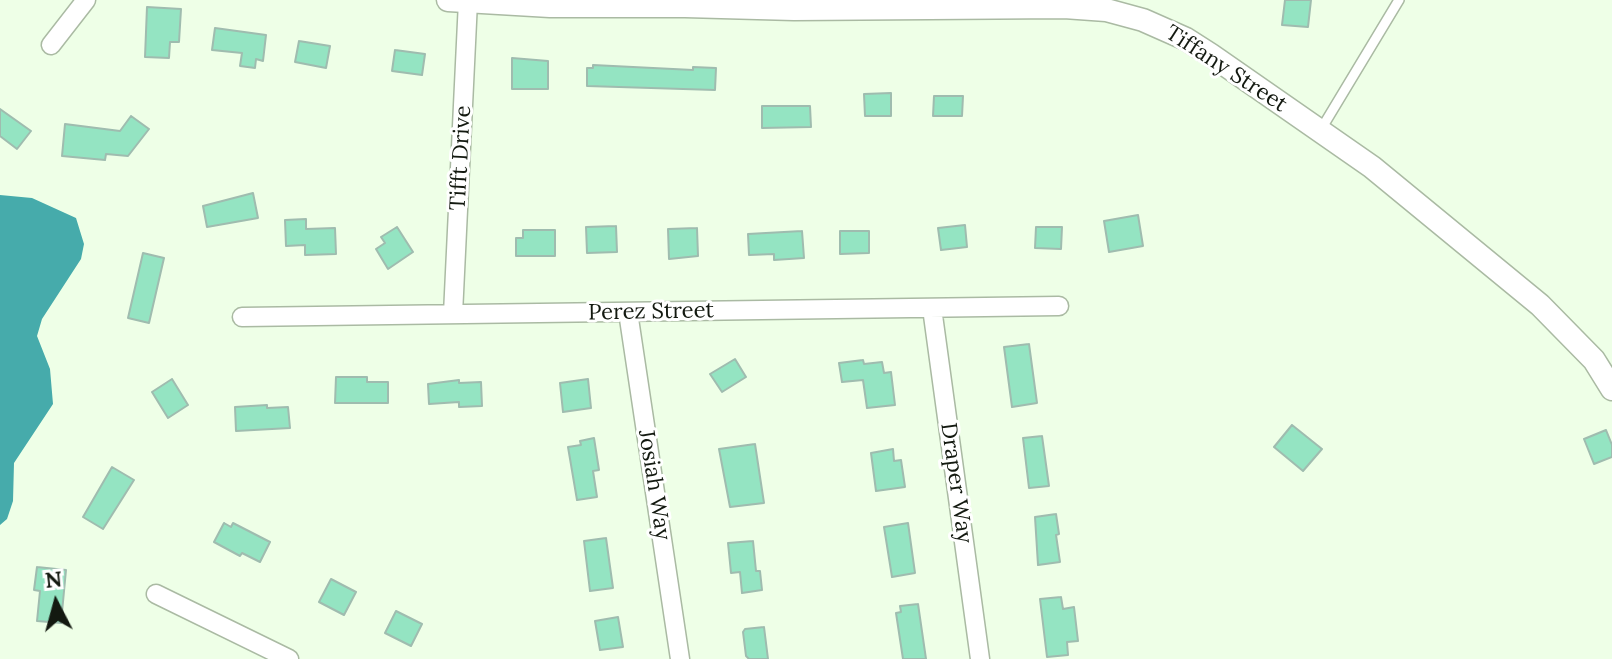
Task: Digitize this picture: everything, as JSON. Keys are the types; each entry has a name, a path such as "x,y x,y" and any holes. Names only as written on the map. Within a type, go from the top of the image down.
{"street":[{"path":"51,45 86,0"},
{"name":"Tiffany Street","path":"470,1 550,6 940,4 1074,7 1106,10 1143,20 1198,47 1372,167 1540,305 1594,360 1612,389"},
{"name":"Tifft Drive","path":"453,314 470,1"},
{"name":"Perez Street","path":"242,317 1059,306"},
{"name":"Draper Way","path":"932,308 980,659"},
{"name":"Josiah Way","path":"628,312 680,659"},
{"path":"156,594 289,659"}],"lane":[{"path":"1320,131 1399,0"}],"water":[{"path":"0,195 32,198 76,218 84,244 81,259 42,319 37,336 50,369 53,404 14,463 13,501 7,519 0,525"}],"building":[{"path":"1285,0 1311,0 1308,27 1282,25"},
{"path":"147,7 181,9 179,42 170,42 169,58 145,57"},
{"path":"215,28 266,35 263,61 256,59 255,68 240,66 242,53 212,50"},
{"path":"299,41 330,46 326,68 295,62"},
{"path":"395,50 425,54 422,75 392,71"},
{"path":"512,58 548,61 548,89 512,89"},
{"path":"593,65 693,70 693,67 716,68 715,90 587,86 587,68 593,68"},
{"path":"891,93 891,116 865,116 864,94"},
{"path":"934,96 963,96 962,116 933,116"},
{"path":"762,106 810,106 811,127 762,128"},
{"path":"0,109 31,131 17,149 0,136"},
{"path":"131,116 149,129 128,156 106,154 105,160 62,156 65,124 120,131"},
{"path":"253,193 258,218 207,227 203,206"},
{"path":"1138,215 1143,246 1109,252 1104,221"},
{"path":"306,219 306,229 335,228 336,254 305,255 305,245 286,246 285,220"},
{"path":"965,225 967,247 941,250 938,228"},
{"path":"616,226 617,252 587,253 586,227"},
{"path":"397,227 413,252 388,269 376,249 385,243 381,237"},
{"path":"1036,227 1062,227 1061,249 1035,248"},
{"path":"697,228 698,256 669,259 668,229"},
{"path":"523,230 555,230 555,256 516,256 516,238 523,238"},
{"path":"802,231 804,258 774,260 774,254 749,255 748,234"},
{"path":"840,231 869,231 869,253 840,254"},
{"path":"143,253 164,258 149,323 128,318"},
{"path":"1029,344 1037,403 1012,407 1004,347"},
{"path":"735,359 746,377 722,392 710,374"},
{"path":"863,360 864,364 882,362 884,373 891,372 895,405 867,408 863,380 842,382 839,363"},
{"path":"336,377 367,377 367,382 388,382 388,403 335,403"},
{"path":"172,379 188,405 168,418 152,392"},
{"path":"588,379 591,408 563,412 560,383"},
{"path":"459,380 459,383 481,382 482,406 459,407 459,402 429,404 428,384"},
{"path":"267,405 267,408 288,407 290,428 236,431 235,407"},
{"path":"1292,425 1322,449 1303,471 1274,447"},
{"path":"1606,430 1612,445 1612,457 1594,464 1584,439"},
{"path":"1042,436 1049,486 1029,488 1023,438"},
{"path":"594,438 599,470 593,471 597,497 577,500 568,447"},
{"path":"755,444 764,503 730,507 719,449"},
{"path":"893,449 894,461 901,460 905,487 876,491 871,453"},
{"path":"112,467 134,480 103,529 83,517"},
{"path":"1056,514 1060,562 1038,565 1035,517"},
{"path":"224,523 231,527 233,523 270,542 260,562 242,553 240,556 214,542"},
{"path":"908,523 915,573 892,577 884,527"},
{"path":"606,538 613,588 590,591 584,541"},
{"path":"753,541 756,571 760,571 762,590 742,593 740,572 731,573 728,543"},
{"path":"37,567 66,570 61,623 37,621 40,591 34,590"},
{"path":"331,579 356,592 344,615 319,602"},
{"path":"1061,597 1063,609 1074,607 1078,641 1067,642 1068,655 1047,657 1040,599"},
{"path":"918,604 926,659 903,659 896,613 901,612 900,606"},
{"path":"396,611 422,624 411,646 385,633"},
{"path":"618,617 623,647 600,650 595,621"},
{"path":"764,627 768,659 749,659 743,632 745,629"}]}
